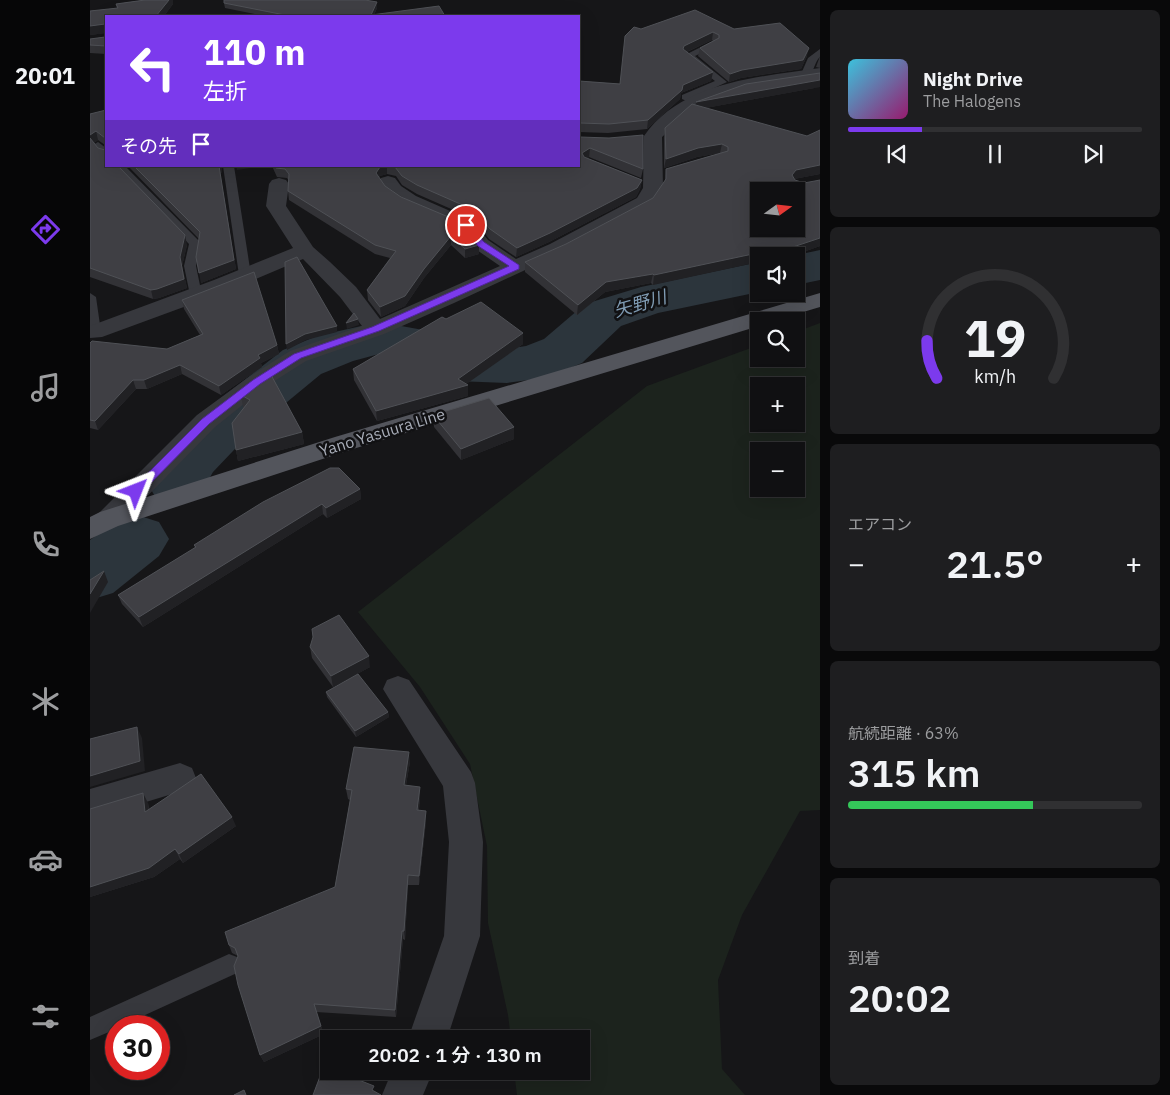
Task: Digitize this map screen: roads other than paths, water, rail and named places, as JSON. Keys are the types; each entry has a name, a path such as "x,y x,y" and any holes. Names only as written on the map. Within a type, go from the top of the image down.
{"main road":[{"name":"Yano Yasuura Line","path":"99,524 344,443 820,300"}],"street":[{"path":"99,524 206,421 257,382 298,356 376,329 516,267 644,202 653,181 644,137 688,104 741,85 813,74"},
{"path":"388,182 394,190 409,200 466,225 481,244 516,267"},
{"path":"279,184 276,206 306,251 348,292 376,329"},
{"path":"94,332 196,295 306,251"},
{"path":"398,689 459,783 466,842 462,936 431,1030"},
{"path":"90,804 180,778"},
{"path":"402,1095 408,1080"}],"lane":[{"path":"695,101 686,97 722,82 688,56 711,45"},
{"path":"813,74 811,60 820,52"},
{"path":"98,145 105,153"},
{"path":"120,167 195,243 190,266 196,295"},
{"path":"228,167 245,275"},
{"path":"90,297 94,332"},
{"path":"90,1029 228,965"}],"waterway":[{"name":"矢野川","path":"805,268 820,265"},
{"name":"矢野川","path":"177,483 189,460 232,418 302,362 336,348 379,338 421,345 456,364 507,366 536,362 563,351 603,315 641,302 750,279"},
{"name":"矢野川","path":"90,575 137,539"}]}
